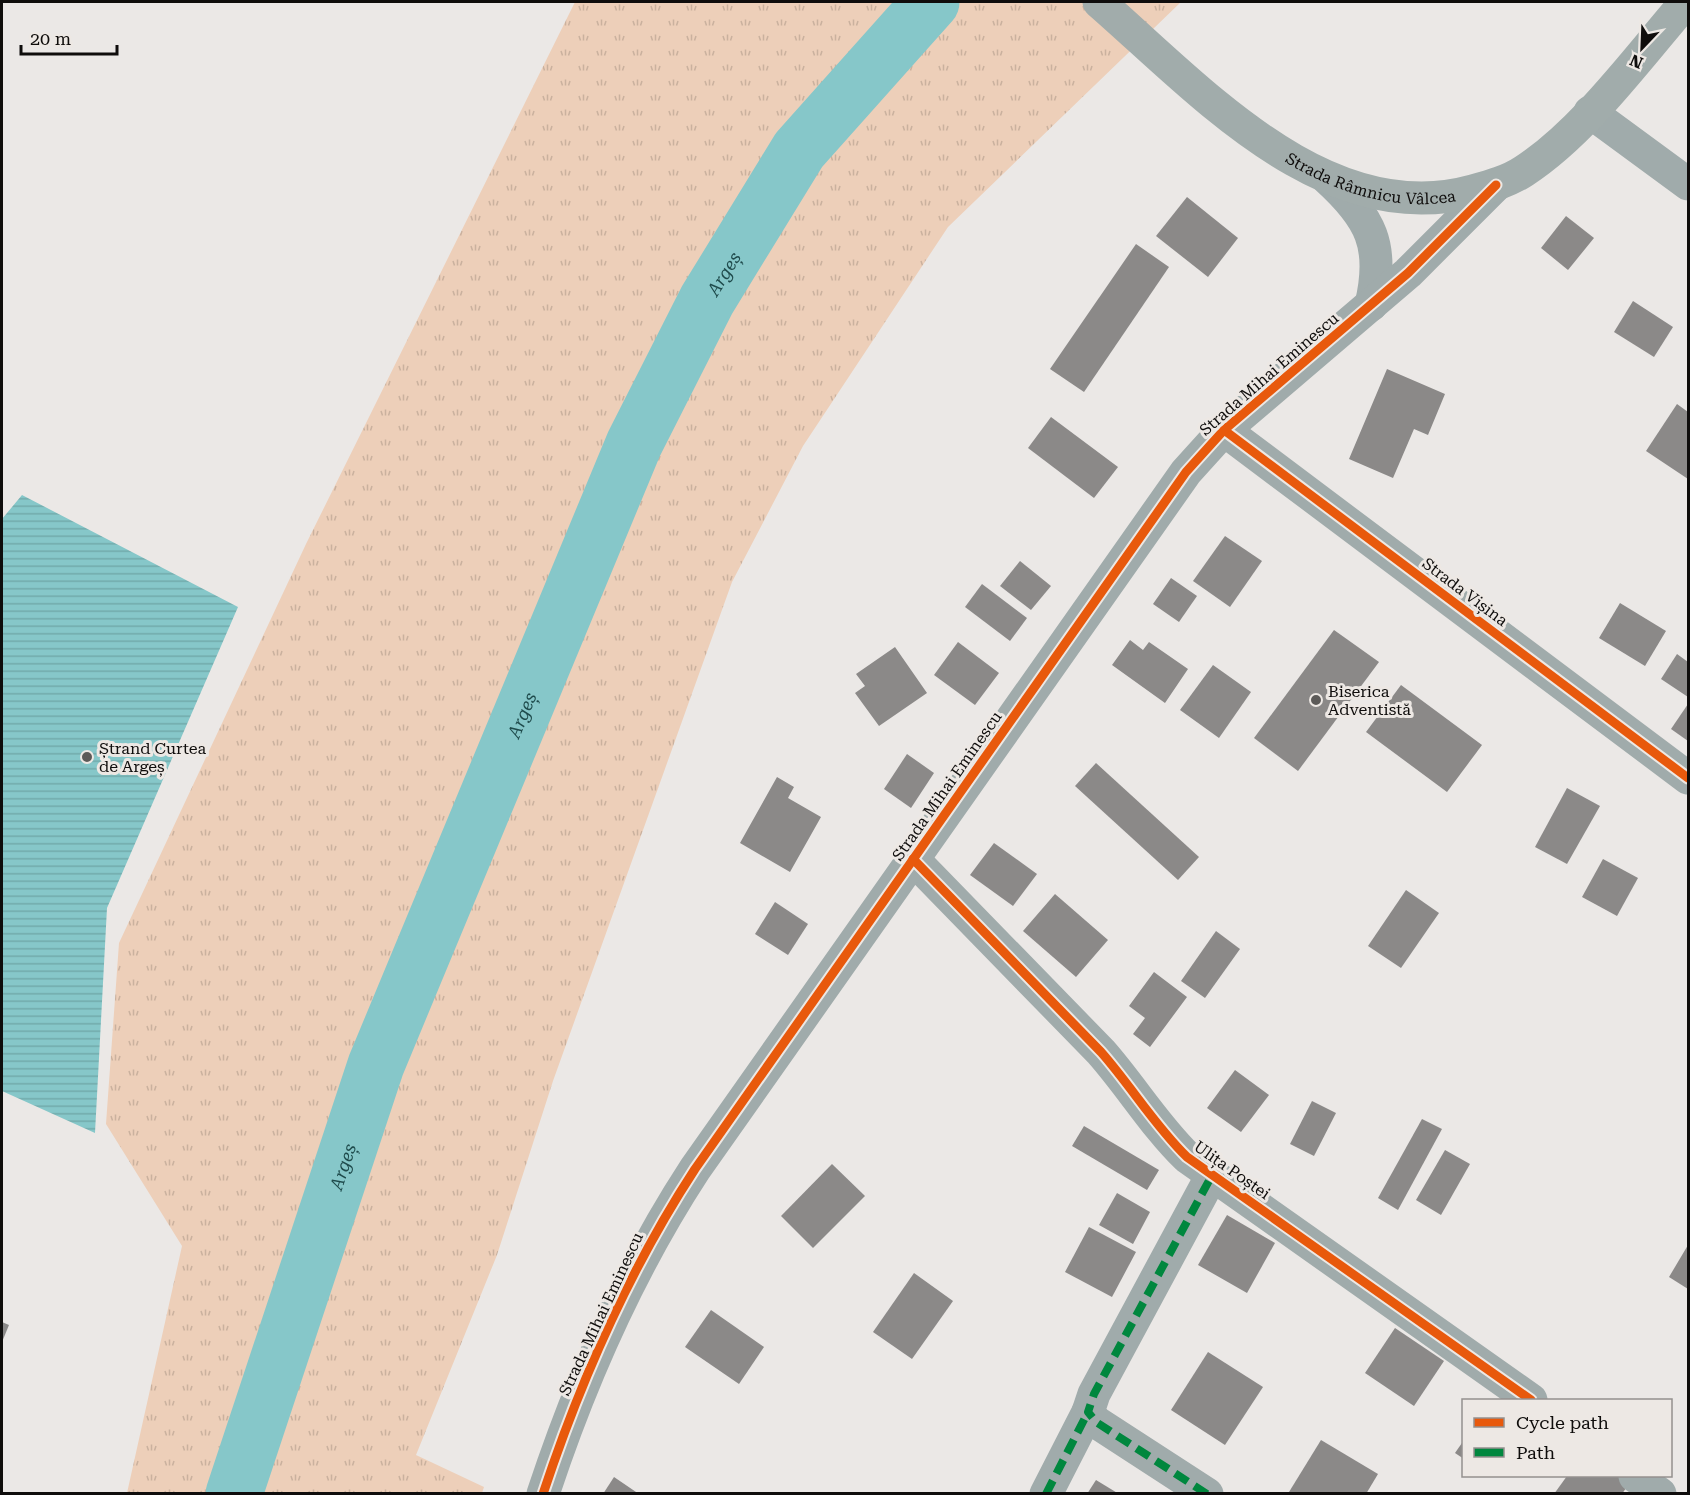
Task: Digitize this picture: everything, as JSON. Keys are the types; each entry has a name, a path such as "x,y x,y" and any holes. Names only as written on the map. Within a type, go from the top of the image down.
{"main road":[{"name":"Strada Râmnicu Vâlcea","path":"1099,2 1263,142 1327,178 1378,194 1426,199 1457,196 1496,185 1523,172 1549,152 1590,112 1686,2"}],"street":[{"path":"1590,112 1689,184"},
{"path":"1327,178 1350,199 1370,229 1377,259 1378,276 1371,305"},
{"name":"Strada Mihai Eminescu","path":"543,1494 588,1372 627,1285 659,1224 1186,472 1224,430 1408,273 1496,185"},
{"name":"Strada Vișina","path":"1224,430 1689,778"},
{"name":"Ulița Poștei","path":"913,859 1101,1053 1128,1084 1169,1139 1187,1157 1528,1399"},
{"name":"Ulița Poștei","path":"1046,1494 1088,1412 1098,1386 1212,1175"},
{"path":"1088,1412 1096,1422 1207,1494"},
{"path":"1636,1477 1660,1494"}],"green space":[{"path":"575,2 1181,2 948,227 803,446 732,582 553,1081 497,1255 416,1455 484,1487 482,1493 127,1493 182,1246 106,1124 119,943 306,544"}],"water":[{"name":"Ștrand Curtea de Argeș","path":"22,495 238,607 107,908 95,1133 2,1091 2,519"}],"building":[{"path":"1187,197 1238,238 1208,277 1156,236"},
{"path":"1566,216 1594,238 1568,270 1541,248"},
{"path":"1136,244 1169,267 1084,392 1050,369"},
{"path":"1633,301 1673,327 1654,357 1614,332"},
{"path":"1387,369 1445,394 1428,435 1414,429 1393,478 1349,459"},
{"path":"1677,404 1688,412 1688,479 1646,451"},
{"path":"1051,417 1118,467 1094,498 1028,448"},
{"path":"1225,536 1262,561 1230,607 1193,581"},
{"path":"1020,561 1051,586 1031,610 1000,586"},
{"path":"1171,578 1197,596 1179,622 1153,604"},
{"path":"982,584 1027,618 1010,641 965,607"},
{"path":"1620,603 1666,631 1645,666 1599,638"},
{"name":"Biserica Adventistă","path":"1334,630 1379,662 1298,771 1254,738"},
{"path":"1130,640 1143,650 1149,642 1188,669 1165,703 1112,665"},
{"path":"958,642 999,673 975,705 934,675"},
{"path":"895,647 927,693 879,726 855,693 865,686 856,674"},
{"path":"1677,654 1688,662 1688,697 1661,679"},
{"path":"1213,665 1251,692 1219,738 1180,710"},
{"path":"1401,685 1482,745 1447,792 1366,732"},
{"path":"1688,704 1688,741 1671,729"},
{"path":"907,754 934,773 911,808 884,789"},
{"path":"1096,763 1199,857 1178,880 1075,786"},
{"path":"777,777 794,787 788,798 821,817 790,872 740,843"},
{"path":"1567,788 1600,806 1567,864 1535,847"},
{"path":"994,843 1037,874 1013,906 970,875"},
{"path":"1603,859 1638,878 1617,916 1582,897"},
{"path":"1406,890 1439,913 1401,968 1368,946"},
{"path":"1055,894 1108,940 1076,977 1023,931"},
{"path":"775,902 808,924 788,955 755,934"},
{"path":"1216,931 1240,949 1205,998 1181,981"},
{"path":"1154,972 1187,997 1150,1047 1133,1034 1145,1018 1129,1006"},
{"path":"1235,1070 1269,1095 1241,1132 1207,1108"},
{"path":"1312,1101 1336,1113 1314,1156 1290,1144"},
{"path":"1422,1119 1442,1129 1398,1210 1378,1198"},
{"path":"1084,1126 1159,1170 1147,1190 1072,1146"},
{"path":"1445,1150 1470,1164 1441,1215 1416,1200"},
{"path":"832,1164 865,1196 813,1248 781,1216"},
{"path":"1117,1193 1150,1212 1133,1244 1099,1225"},
{"path":"1227,1215 1275,1243 1247,1293 1198,1265"},
{"path":"1089,1227 1136,1252 1112,1297 1065,1272"},
{"path":"1688,1245 1688,1289 1669,1277"},
{"path":"914,1273 953,1301 912,1359 873,1332"},
{"path":"711,1310 764,1347 739,1384 685,1347"},
{"path":"2,1322 9,1325 2,1342"},
{"path":"1395,1328 1444,1361 1414,1406 1365,1373"},
{"path":"1208,1352 1263,1387 1225,1445 1171,1410"},
{"path":"1321,1440 1378,1474 1366,1494 1289,1492"},
{"path":"1462,1443 1462,1458 1455,1453"},
{"path":"614,1477 639,1494 603,1494"},
{"path":"1566,1477 1622,1477 1630,1482 1622,1494 1554,1494"},
{"path":"1096,1480 1119,1494 1087,1494"}],"waterway":[{"name":"Argeș","path":"234,1494 376,1065 634,444 707,300 799,150 931,2"}],"marked path":[{"path":"1207,1494 1096,1422 1088,1412 1094,1394 1212,1175"},
{"path":"1046,1494 1088,1412"}],"cycle path":[{"path":"543,1494 590,1367 608,1326 671,1207 695,1169 1186,472 1224,430 1408,273 1496,185"},
{"path":"1224,430 1688,778"},
{"path":"913,859 1101,1052 1164,1132 1187,1157 1530,1399"}],"place":[{"name":"Biserica Adventistă","path":"1316,700"},
{"name":"Ștrand Curtea de Argeș","path":"87,757"}]}
